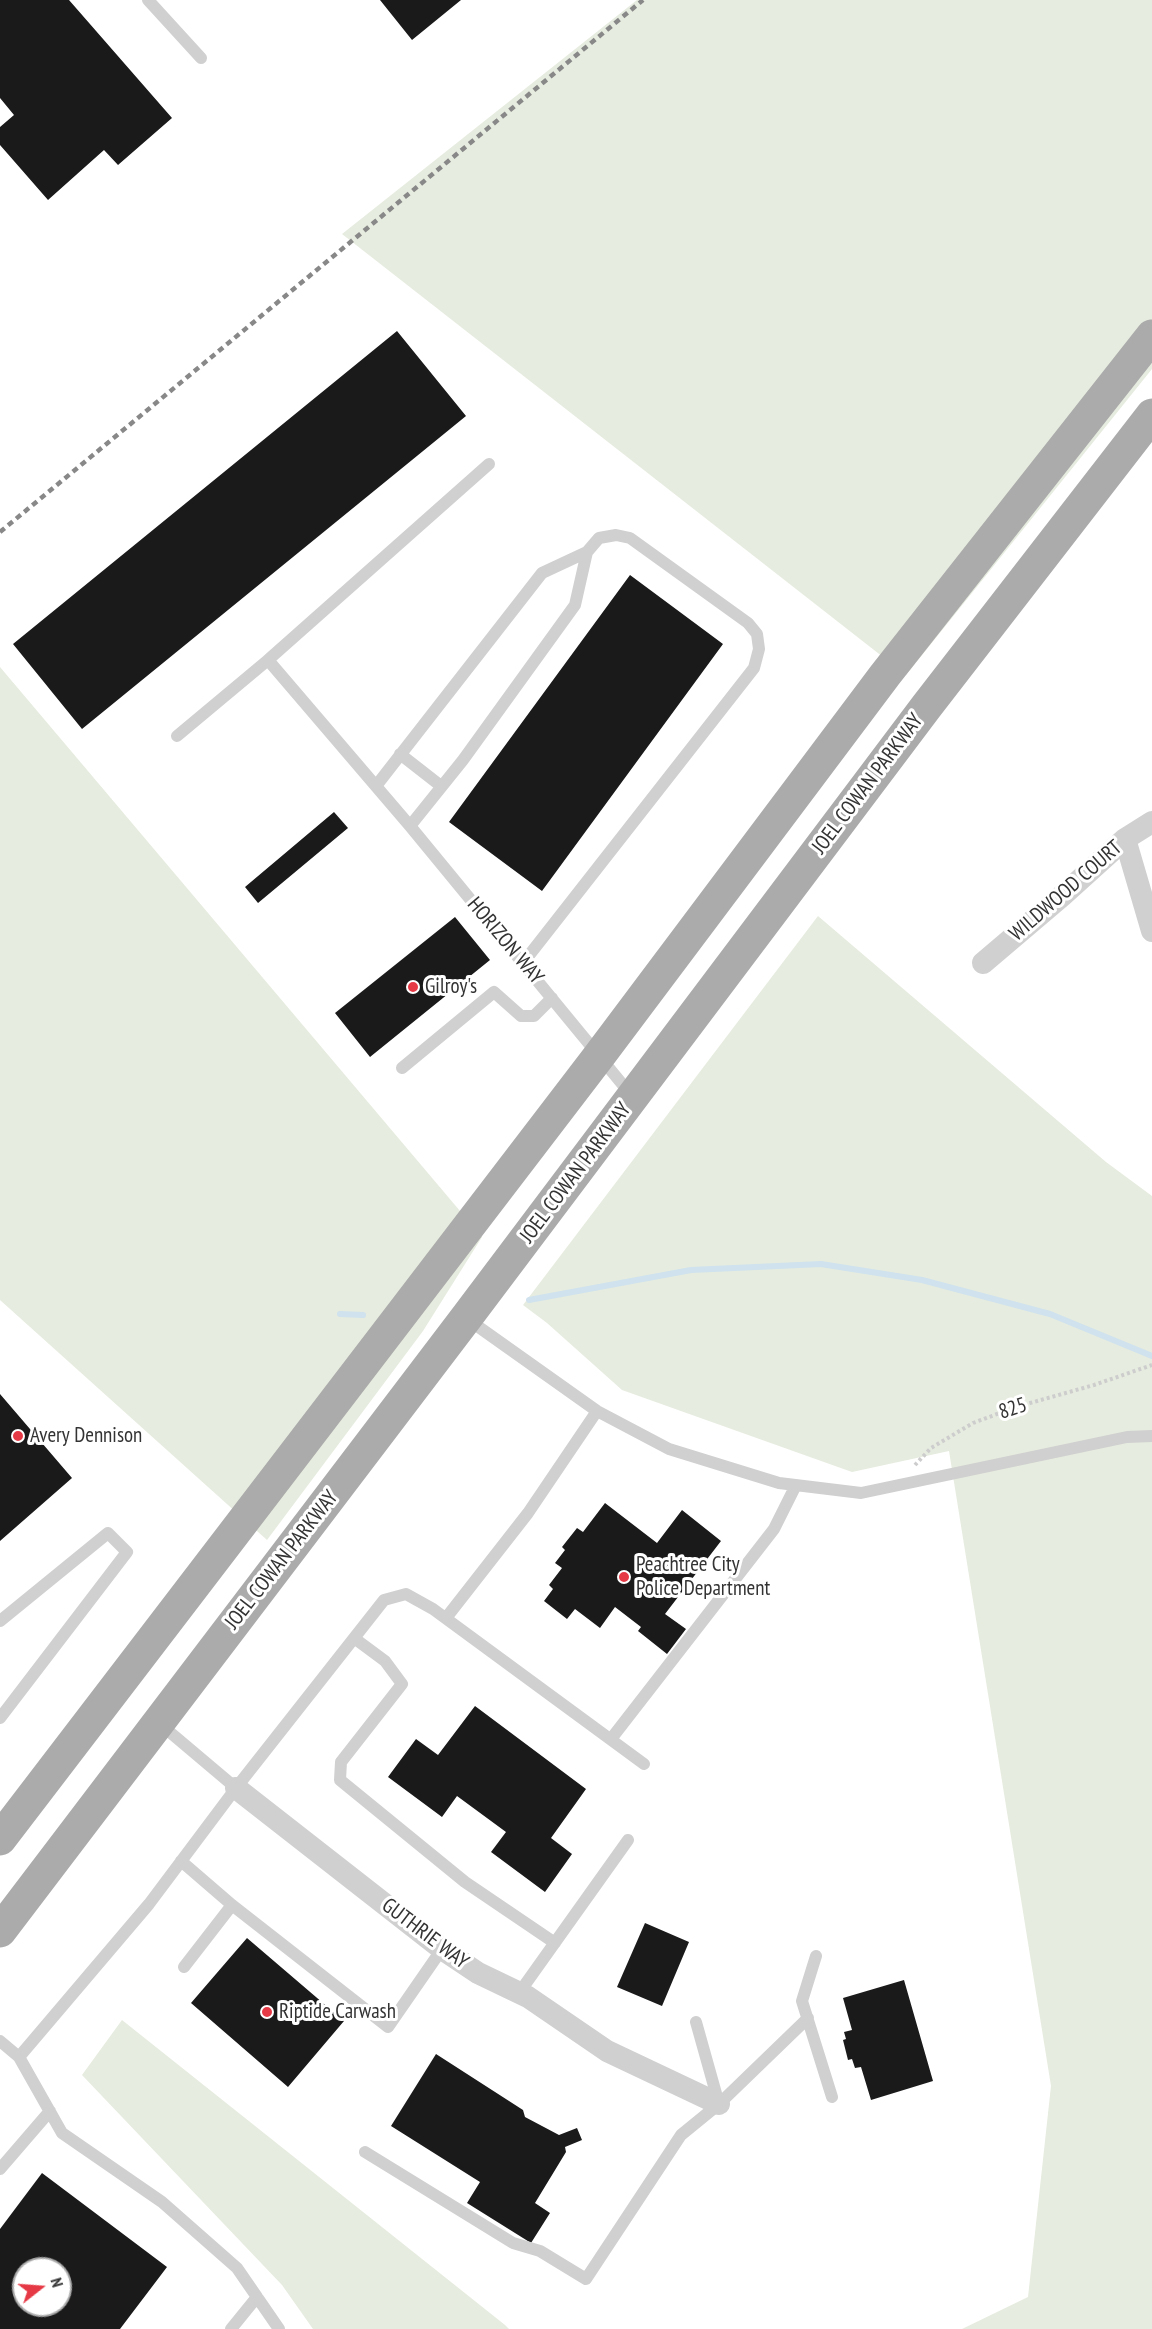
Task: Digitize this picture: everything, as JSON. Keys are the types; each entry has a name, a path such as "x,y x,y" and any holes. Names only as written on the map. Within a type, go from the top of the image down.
{"main road":[{"path":"0,1839 599,1056 885,675 1152,336"},
{"name":"JOEL COWAN PARKWAY","path":"0,1931 466,1318 926,706 1152,415"}],"street":[{"name":"WILDWOOD COURT","path":"984,963 1063,896 1125,839 1152,822"},
{"path":"1125,839 1152,931"},
{"name":"GUTHRIE WAY","path":"236,1788 442,1949 478,1973 519,1993 607,2051 719,2104"}],"lane":[{"path":"148,0 201,58"},
{"path":"177,736 268,660 489,464"},
{"path":"376,786 542,573 587,552 599,538 616,535 630,538 748,623 758,634 759,649 754,668 523,963"},
{"path":"410,826 575,605 587,552"},
{"name":"HORIZON WAY","path":"268,660 410,826 633,1097"},
{"path":"400,754 441,786"},
{"path":"402,1068 494,992 521,1016 534,1016 552,998"},
{"path":"466,1318 597,1411 669,1449 779,1483 861,1493 1127,1437 1152,1436"},
{"path":"446,1618 528,1513 597,1411"},
{"path":"611,1739 774,1528 795,1485"},
{"path":"0,1621 108,1533 127,1552 0,1718"},
{"path":"19,2057 149,1904 236,1788 384,1600 406,1594 446,1618 644,1764"},
{"path":"354,1638 386,1661 402,1684 341,1762 340,1780 465,1882 555,1943"},
{"name":"GUTHRIE WAY","path":"158,1722 236,1788"},
{"path":"519,1993 628,1840"},
{"path":"181,1861 232,1905 388,2027 442,1949"},
{"path":"184,1967 232,1905"},
{"path":"816,1956 802,2001 832,2097"},
{"path":"365,2152 513,2244 540,2251 586,2279 681,2135 719,2104 808,2018"},
{"path":"696,2022 719,2104"},
{"path":"0,2040 19,2057 62,2133 162,2202 237,2268 279,2329"},
{"path":"0,2169 50,2111"},
{"path":"231,2329 257,2297"}],"path":[{"name":"825","path":"893,1487 931,1448 973,1423 1016,1407 1094,1385 1152,1365"}],"shaded area":[{"path":"637,0 1152,0 1152,369 906,675 342,234"},
{"path":"0,667 482,1237 423,1331 267,1540 0,1300"},
{"path":"818,916 1106,1162 1152,1196 1152,2329 962,2329 1028,2297 1051,2086 949,1451 852,1472 622,1390 547,1323 523,1305"},
{"path":"122,2020 509,2329 313,2329 282,2285 82,2075"}],"building":[{"path":"0,0 69,0 172,118 118,165 104,150 48,200 0,145 0,127 14,115 0,98"},
{"path":"380,0 461,0 412,40"},
{"path":"397,331 466,416 82,729 13,644"},
{"path":"630,575 723,644 542,891 449,822"},
{"path":"334,812 348,828 258,903 245,887"},
{"name":"Gilroy's","path":"455,917 490,960 370,1057 335,1013"},
{"name":"Avery Dennison","path":"0,1394 72,1478 0,1541"},
{"name":"Peachtree City Police Department","path":"605,1503 657,1543 682,1510 721,1541 665,1614 686,1629 667,1654 638,1631 641,1627 615,1607 600,1628 575,1609 567,1619 544,1601 553,1589 549,1585 562,1568 555,1563 565,1550 562,1547 577,1528 583,1532"},
{"path":"475,1706 586,1789 551,1838 572,1854 545,1892 491,1852 506,1832 457,1796 442,1817 388,1777 416,1739 438,1755"},
{"path":"645,1923 689,1942 662,2006 617,1987"},
{"name":"Riptide Carwash","path":"247,1938 344,2021 288,2087 191,2003"},
{"path":"904,1980 933,2081 871,2100 861,2067 855,2068 852,2059 848,2060 843,2040 846,2039 844,2032 852,2030 843,1998"},
{"path":"436,2054 523,2110 525,2117 559,2135 577,2128 582,2140 565,2147 566,2152 535,2203 550,2213 531,2243 467,2203 480,2182 391,2126"},
{"path":"42,2173 167,2267 120,2329 0,2329 0,2229"}],"waterway":[{"path":"529,1300 691,1270 821,1264 922,1280 1050,1314 1152,1356"},
{"path":"340,1314 363,1315"}],"railway":[{"path":"0,532 643,0"}],"place":[{"name":"Gilroy's","path":"413,987"},
{"name":"Avery Dennison","path":"18,1436"},
{"name":"Peachtree City Police Department","path":"624,1577"},
{"name":"Riptide Carwash","path":"267,2012"}]}
